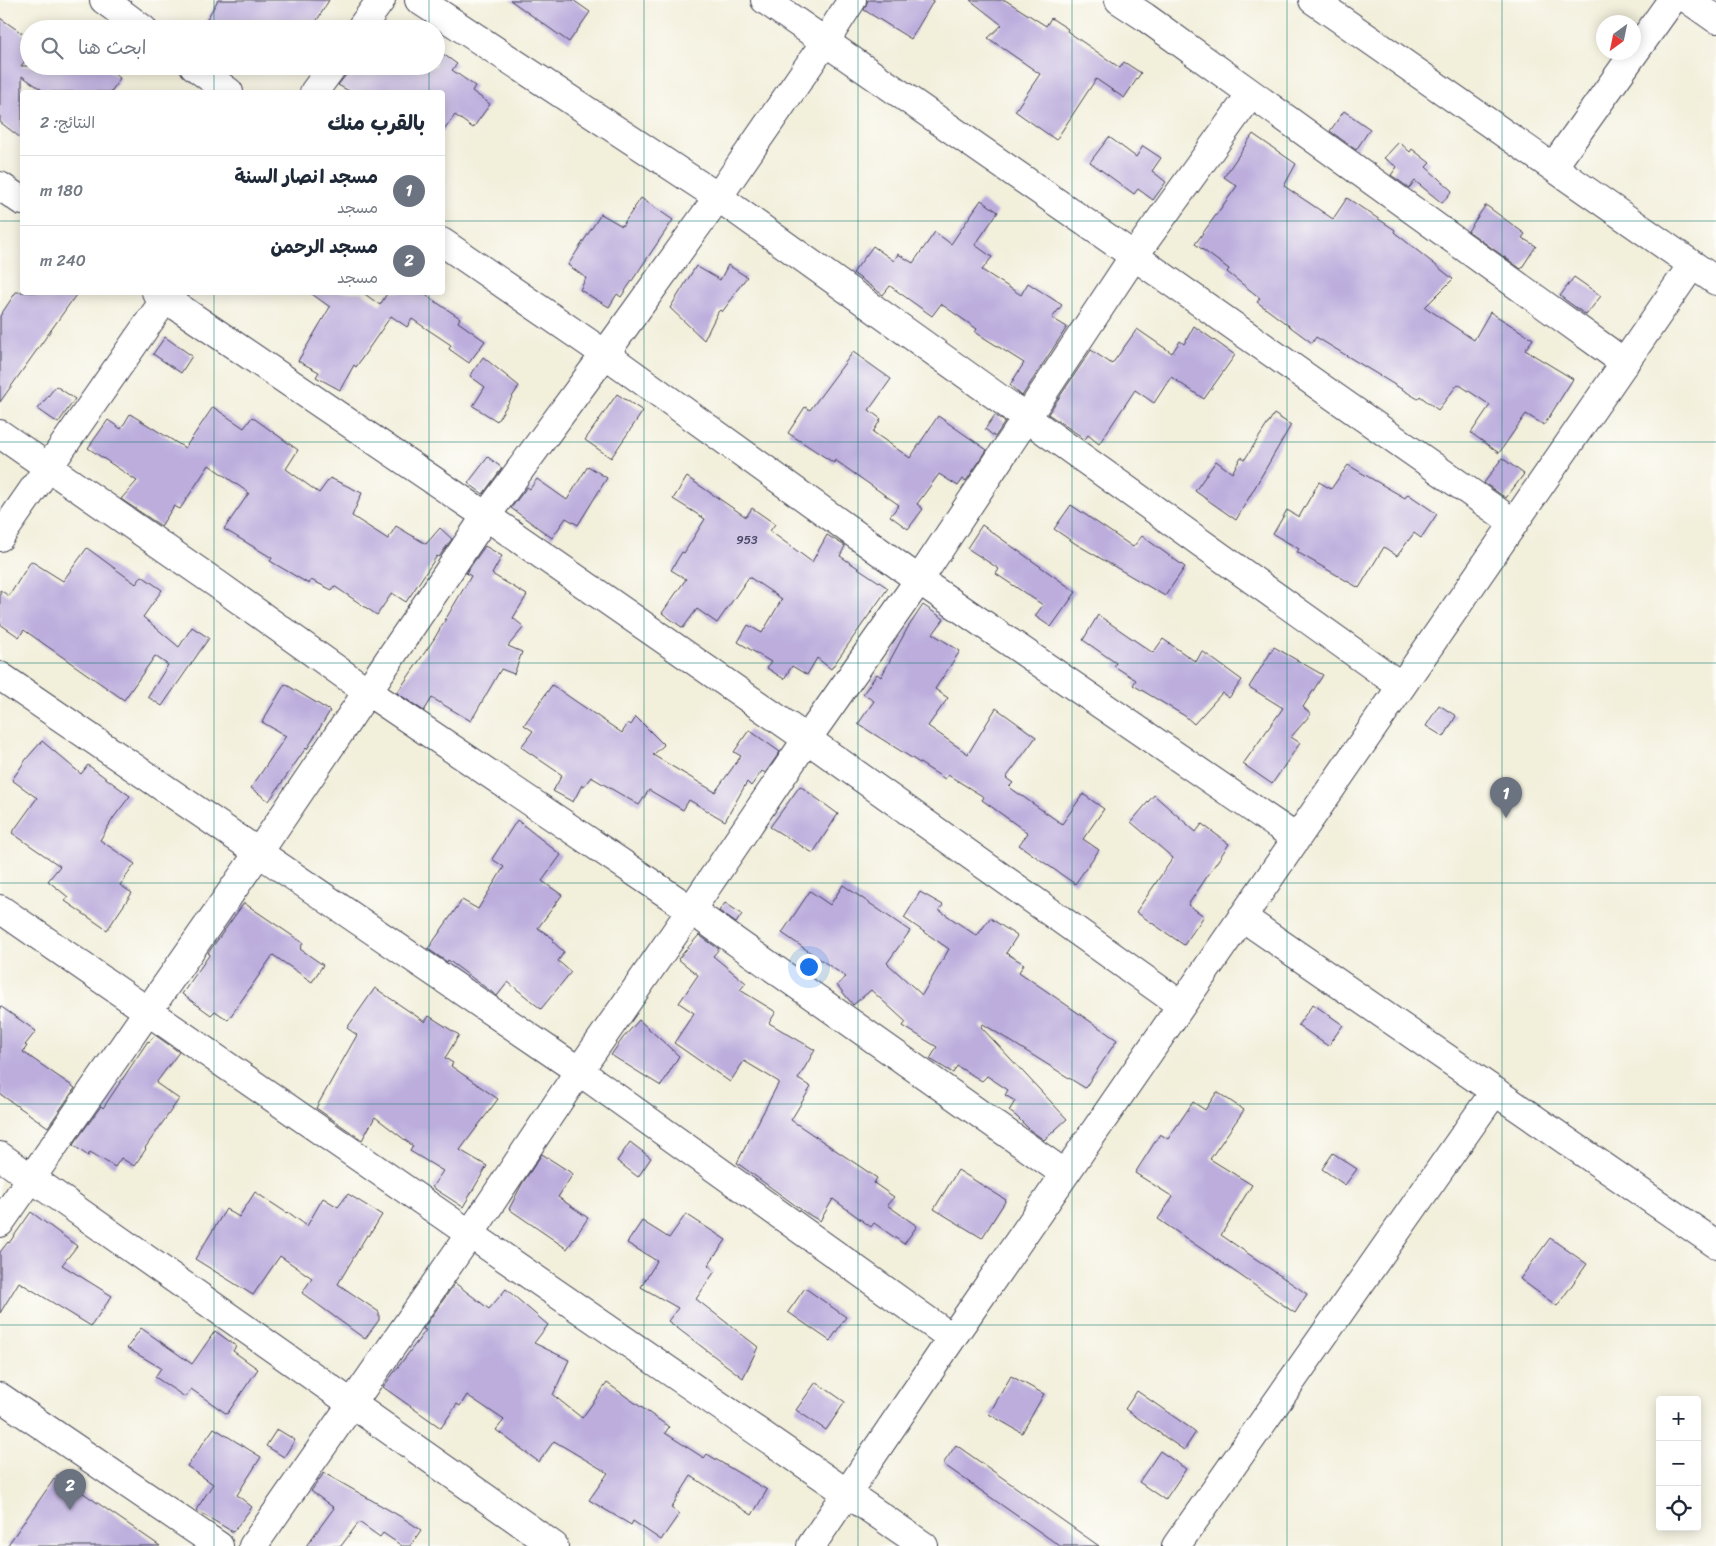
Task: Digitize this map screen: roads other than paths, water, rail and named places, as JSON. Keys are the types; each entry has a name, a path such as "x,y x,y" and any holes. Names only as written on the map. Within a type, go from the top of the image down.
{"street":[{"path":"104,0 131,20"},
{"path":"367,20 381,0"},
{"path":"419,0 718,197 1401,686"},
{"path":"765,0 1514,523"},
{"path":"0,1223 259,852 486,516 718,197 852,0"},
{"path":"1119,0 1151,8 1251,94 1624,363"},
{"path":"1312,0 1716,281"},
{"path":"1553,167 1672,0"},
{"path":"1689,0 1716,19"},
{"path":"206,75 226,90"},
{"path":"315,90 326,75"},
{"path":"253,1546 470,1234 807,738 919,580 1026,416 1134,256 1251,94"},
{"path":"0,186 20,200"},
{"path":"445,244 605,354 919,580 1296,838"},
{"path":"811,1546 952,1338 1692,265"},
{"path":"0,537 50,467 164,295 807,738 1181,1006"},
{"path":"0,434 50,467 366,691 691,910 1065,1174"},
{"path":"0,676 579,1071 952,1338"},
{"path":"0,909 924,1546"},
{"path":"1242,917 1716,1244"},
{"path":"1176,1546 1495,1092"},
{"path":"0,1156 554,1546"},
{"path":"0,1397 219,1546"}],"place":[{"name":"مسجد انصار السنة","path":"1506,818"},
{"name":"مسجد الرحمن","path":"70,1510"}]}
